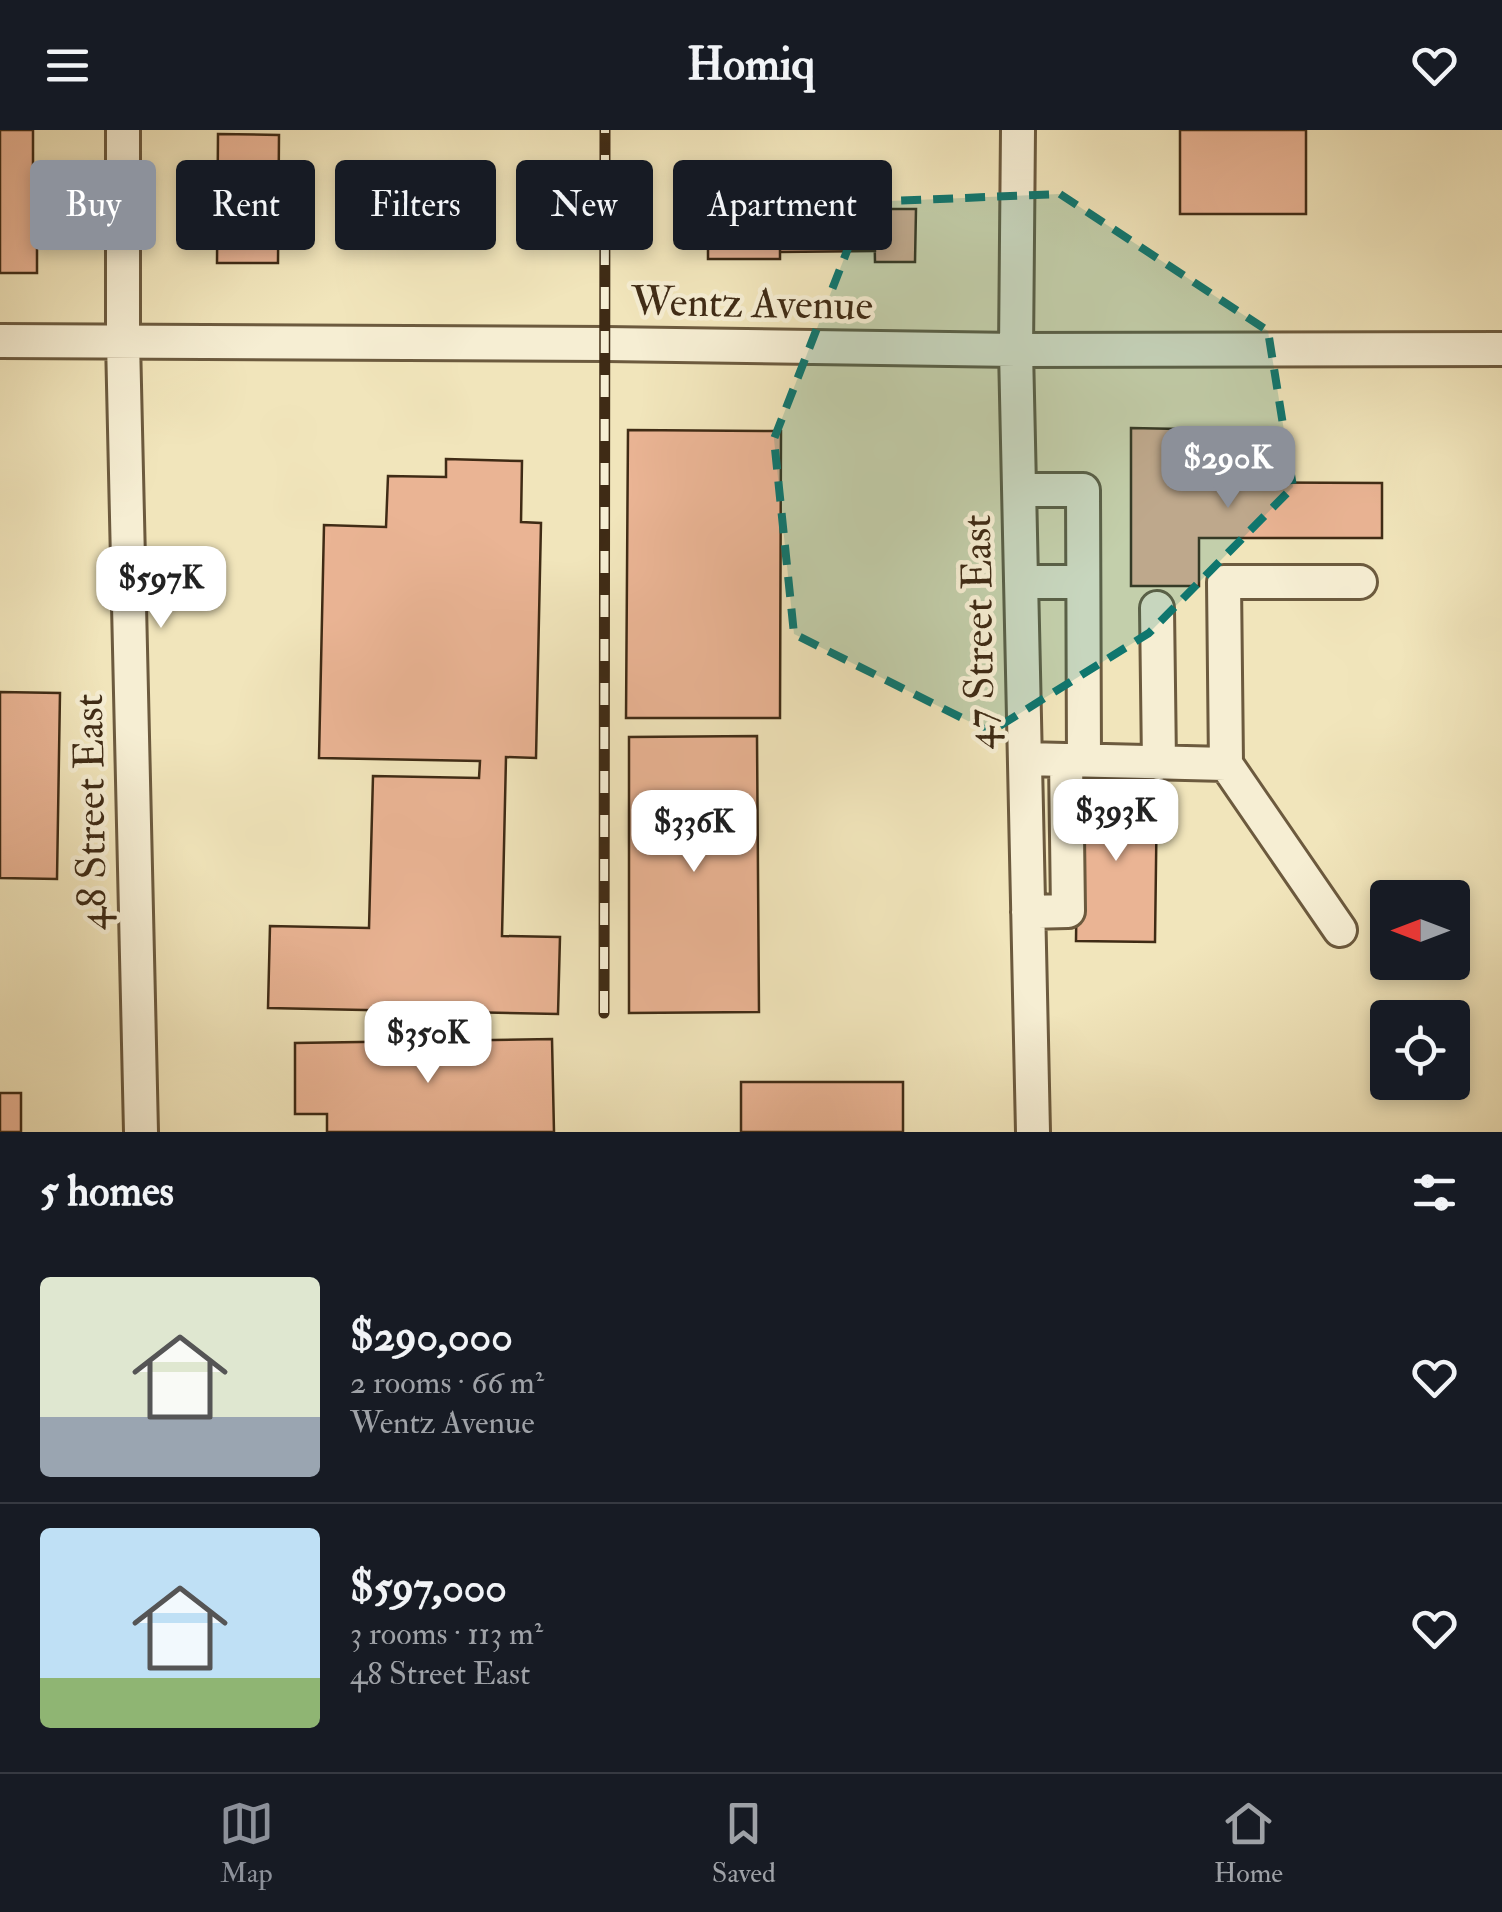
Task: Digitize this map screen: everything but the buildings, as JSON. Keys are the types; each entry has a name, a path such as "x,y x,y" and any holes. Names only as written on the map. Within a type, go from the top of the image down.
{"street":[{"name":"48 Street East","path":"123,130 123,341 141,1132"},
{"name":"47 Street East","path":"1018,130 1016,350 1033,1132"},
{"name":"Wentz Avenue","path":"0,341 1016,350 1502,349"},
{"path":"1019,490 1083,490 1075,760 1067,824 1068,911 1028,912"},
{"path":"1021,582 1082,582"},
{"path":"1340,930 1226,764 1224,582 1360,582"},
{"path":"1157,608 1159,762"},
{"path":"1025,758 1226,764"},
{"path":"1026,824 1067,824"}],"highlighted area":[{"path":"1060,194 1268,331 1293,487 1149,633 990,732 794,634 774,439 866,202"}],"railway":[{"path":"604,1013 605,130"}]}
